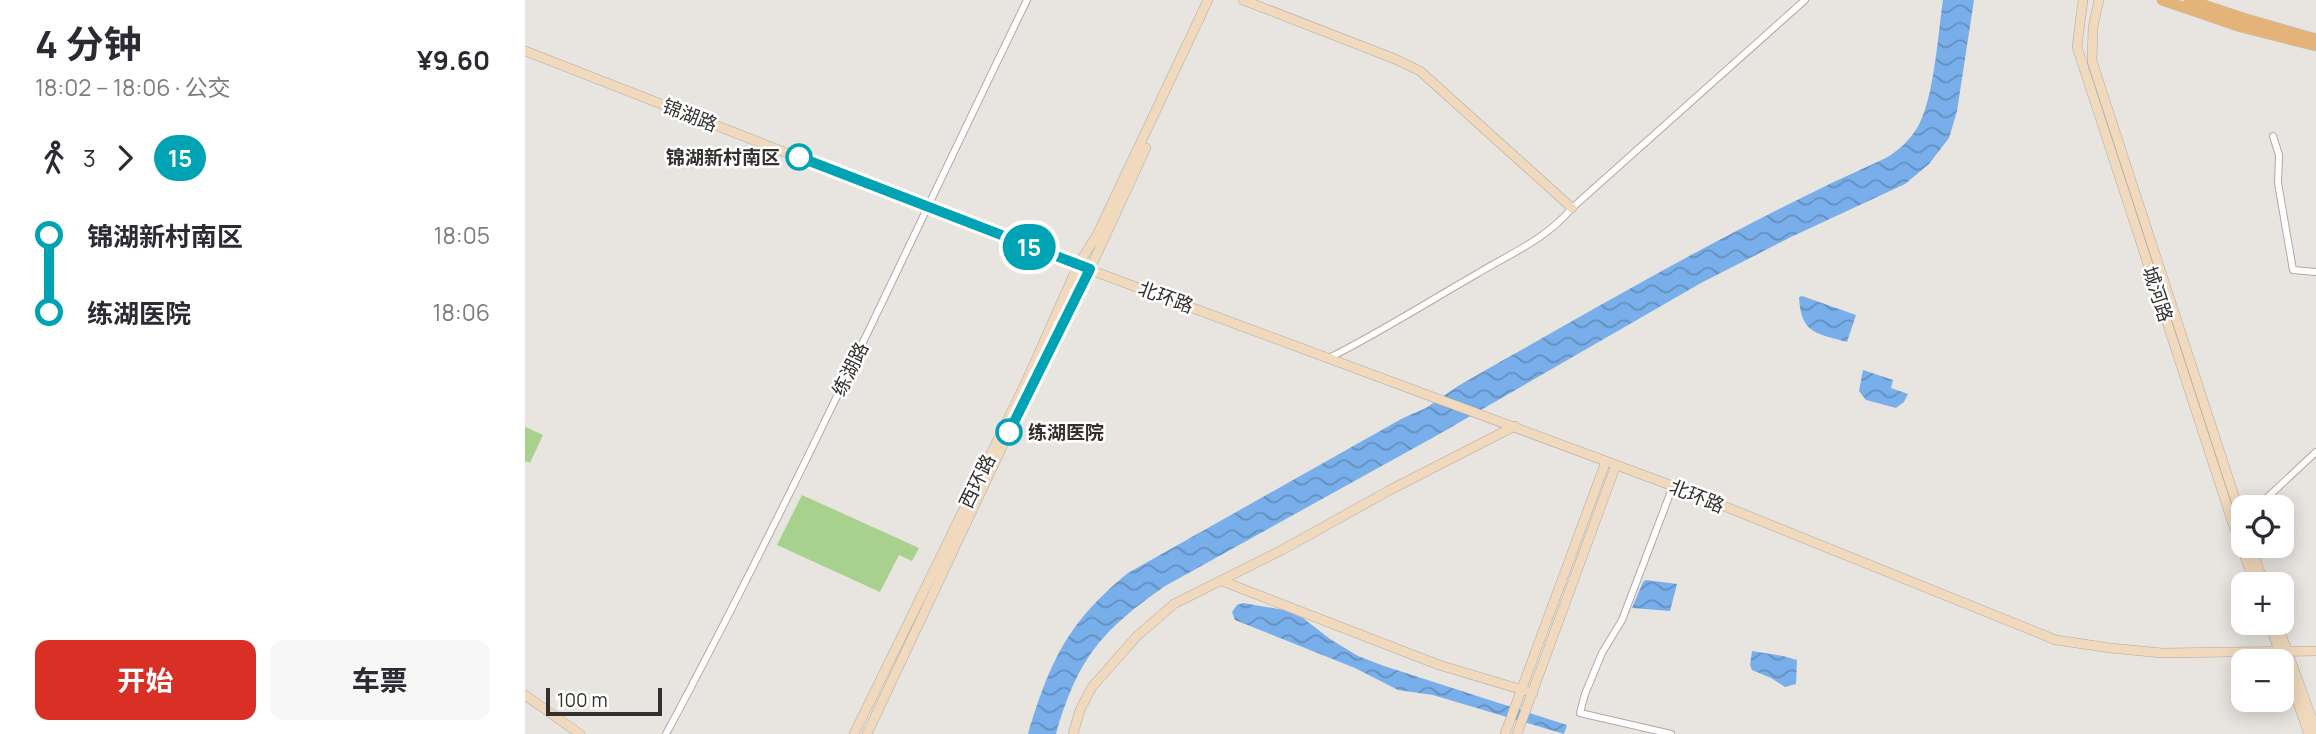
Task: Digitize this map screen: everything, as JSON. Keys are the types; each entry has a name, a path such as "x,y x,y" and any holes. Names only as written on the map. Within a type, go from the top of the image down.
{"main road":[{"name":"西环路","path":"853,734 1026,382 1078,265 1097,235 1208,0"},
{"name":"西环路","path":"867,734 1009,432 1090,269 1214,0"},
{"path":"1243,0 1420,71 1572,208"},
{"name":"城河路","path":"2083,0 2077,47 2232,495"},
{"name":"城河路","path":"2099,0 2093,27 2092,61 2095,74 2232,495"},
{"path":"2162,0 2241,27 2316,46"},
{"path":"2189,0 2316,38"},
{"name":"锦湖路","path":"525,51 1090,269"},
{"name":"北环路","path":"1090,269 1673,486 2056,640 2162,653 2231,652"},
{"path":"1073,734 1080,710 1092,687 1137,636 1174,604 1515,426"},
{"path":"1506,733 1611,463"},
{"path":"1517,734 1611,463"},
{"path":"1222,581 1439,666 1533,693"},
{"name":"北环路","path":"2294,652 2316,652"},
{"path":"2294,676 2316,730"},
{"path":"2294,685 2309,734"},
{"path":"525,695 580,734"}],"street":[{"name":"练湖路","path":"666,734 854,361 1027,0"},
{"path":"1329,358 1536,241 1556,226 1572,208 1805,0"},
{"path":"2273,136 2279,155 2278,183 2293,270 2316,272"},
{"path":"2270,495 2316,452"},
{"path":"1671,734 1580,713 1602,653 1622,620 1673,486"}],"green space":[{"path":"525,427 543,435 530,463 525,461"},
{"path":"802,495 919,548 912,561 899,555 880,592 777,545"}],"water":[{"path":"1943,0 1974,0 1957,111 1949,138 1929,164 1905,184 1701,283 1434,437 1165,586 1124,617 1095,648 1073,685 1056,734 1028,734 1044,685 1064,644 1090,609 1128,573 1403,418 1426,408 1458,386 1669,267 1777,210 1886,158 1899,148 1917,128 1928,101"},
{"path":"1799,297 1856,315 1847,342 1819,334 1807,325 1800,309"},
{"path":"1863,370 1893,380 1891,388 1908,394 1904,402 1896,408 1866,400 1859,391"},
{"path":"1646,580 1677,584 1670,611 1632,608"},
{"path":"1243,603 1284,610 1303,618 1358,656 1384,666 1567,725 1564,734 1433,695 1398,690 1355,668 1235,620 1232,612 1237,605"},
{"path":"1752,651 1797,660 1796,684 1785,687 1752,670"}],"bus line":[{"name":"15","path":"799,157 1090,269 1009,432"}],"place":[{"name":"锦湖新村南区","path":"799,157"},
{"name":"练湖医院","path":"1009,432"}]}
